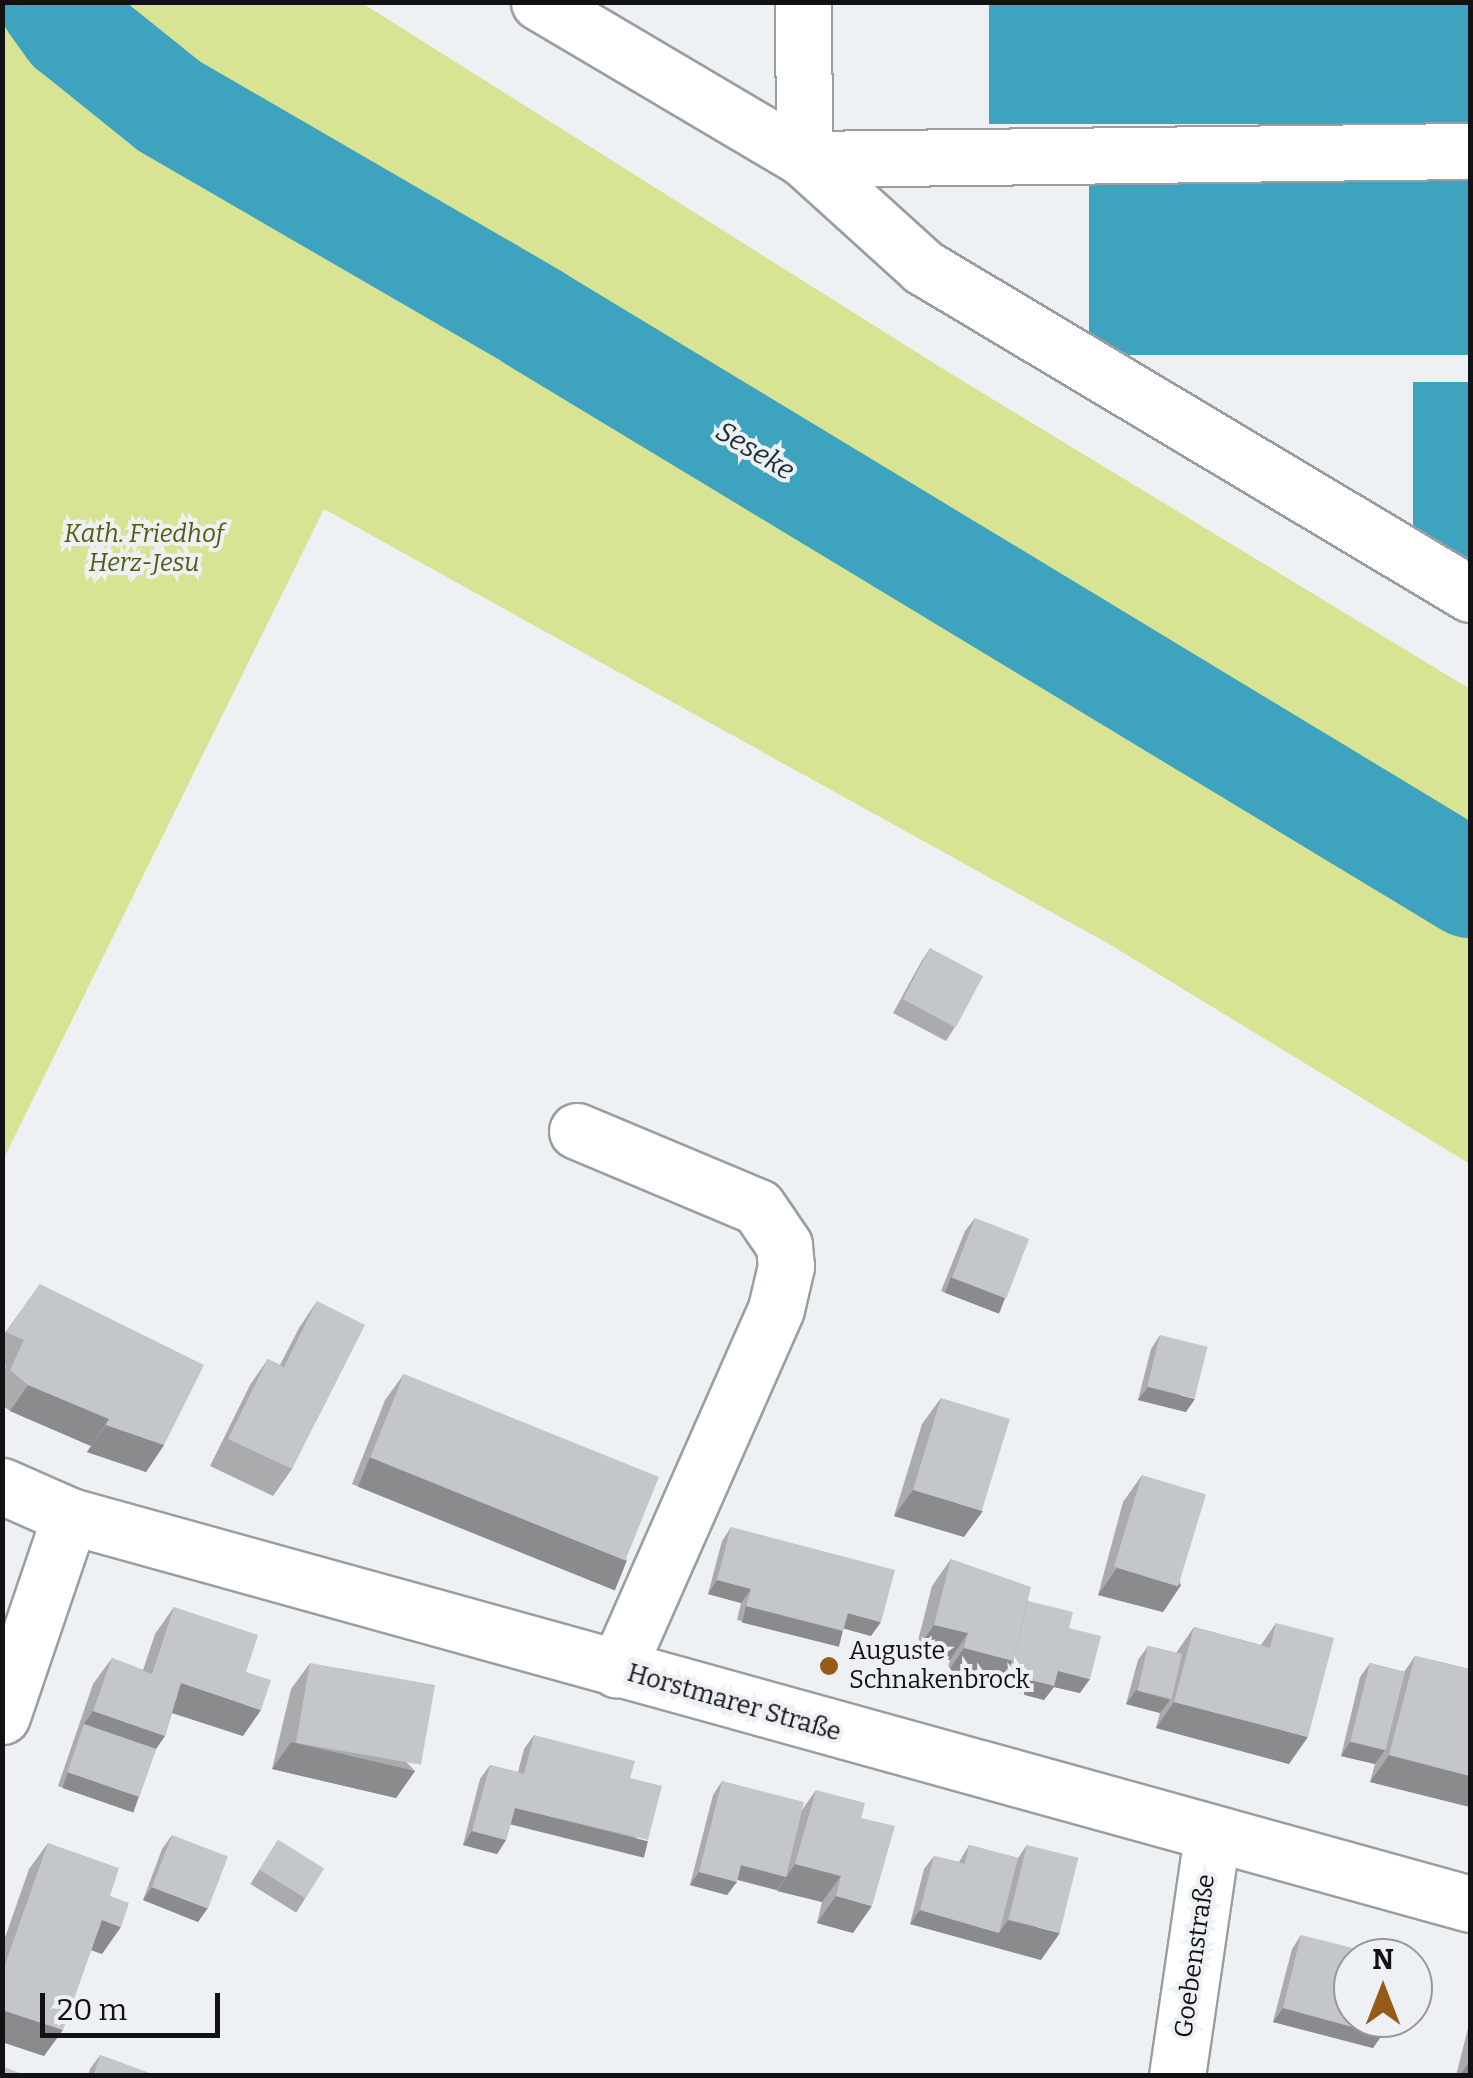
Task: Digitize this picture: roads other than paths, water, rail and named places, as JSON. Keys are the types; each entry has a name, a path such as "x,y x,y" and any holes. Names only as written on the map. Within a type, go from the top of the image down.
{"street":[{"path":"538,2 804,158 923,267 1470,594"},
{"path":"802,2 804,158"},
{"path":"804,158 1470,151"},
{"path":"578,1131 758,1207 784,1246 786,1266 776,1309 618,1670"},
{"name":"Horstmarer Straße","path":"2,1486 70,1516 1212,1837 1470,1904"},
{"path":"2,1716 70,1516"},
{"name":"Goebenstraße","path":"1177,2076 1212,1837"}],"water":[{"path":"989,3 1470,3 1470,124 989,124"},
{"path":"1089,176 1470,176 1470,355 1089,355"},
{"path":"1413,382 1470,382 1470,557 1413,557"}],"waterway":[{"name":"Seseke","path":"53,2 72,28 169,106 534,318 1470,884"}],"place":[{"name":"Auguste Schnakenbrock","path":"829,1666"}],"park label":[{"name":"Kath. Friedhof Herz-Jesu","path":"144,550"}]}
